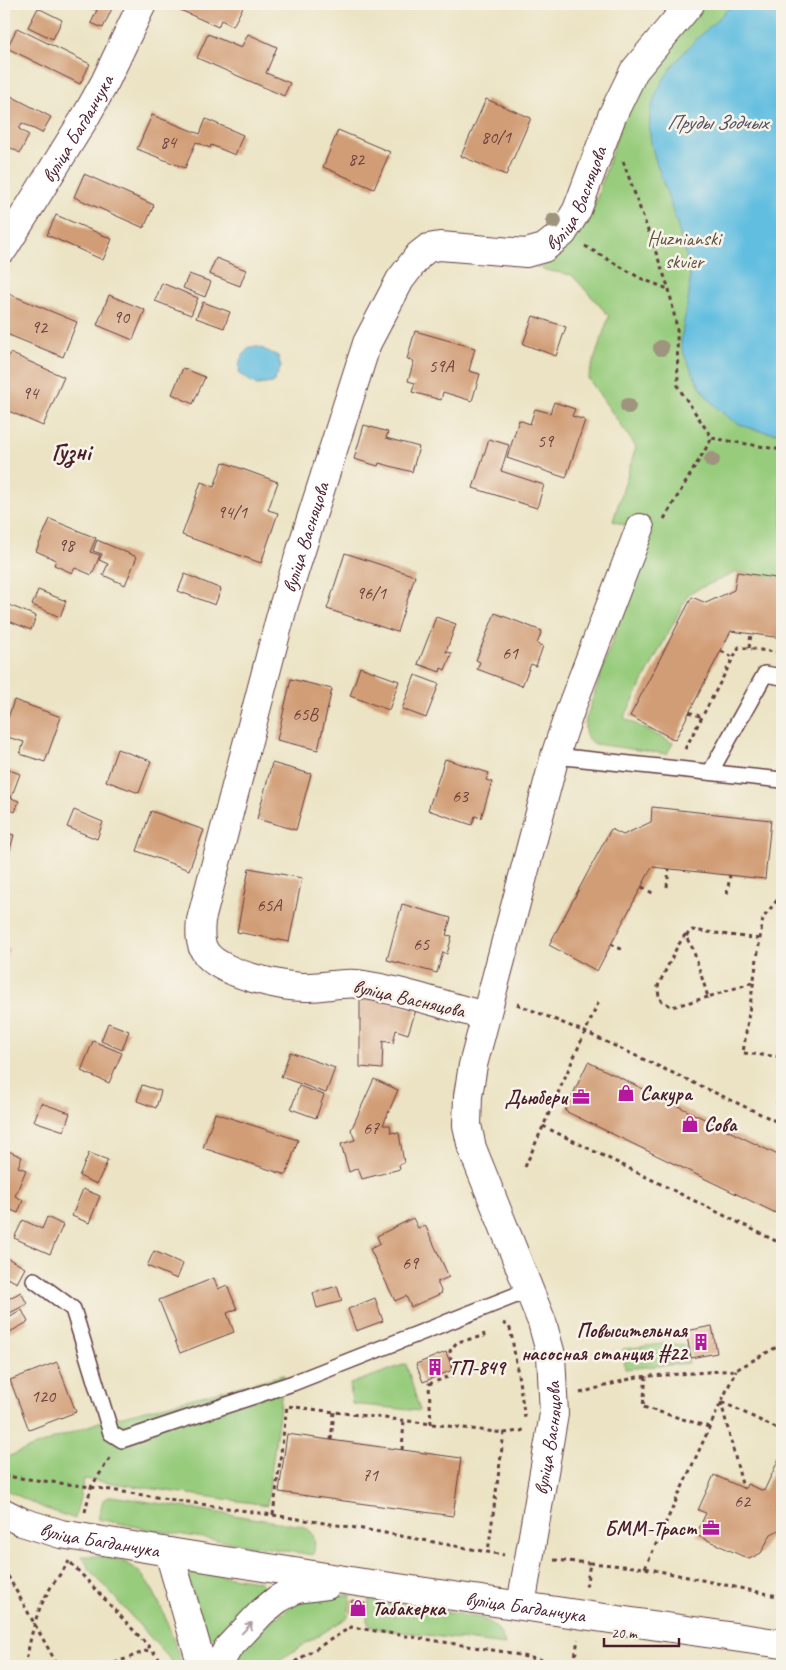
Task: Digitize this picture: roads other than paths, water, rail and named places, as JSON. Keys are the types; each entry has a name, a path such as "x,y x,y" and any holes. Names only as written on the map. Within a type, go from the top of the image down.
{"street":[{"name":"вуліца Багданчука","path":"4,248 91,107 142,4"},
{"name":"вуліца Васняцова","path":"484,1016 357,984 344,983 310,987 291,986 273,984 237,972 219,964 206,953 200,936 201,920 283,607 367,343 400,280 419,254 428,248 440,246 526,253 544,248 563,233 577,210 612,116 634,71 690,4"},
{"name":"вуліца Васняцова","path":"521,1605 554,1414 551,1354 542,1322 472,1148 467,1125 468,1096 484,1016 555,756 571,708 640,528"},
{"name":"вуліца Багданчука","path":"4,1513 22,1522 61,1534 357,1582 782,1644"},
{"name":"вуліца Багданчука","path":"169,1552 202,1666"},
{"name":"вуліца Багданчука","path":"218,1666 228,1648 278,1598 296,1589 357,1582"}],"lane":[{"path":"711,771 765,674 782,677"},
{"path":"555,756 782,780"},
{"path":"34,1280 74,1309 110,1432 122,1440 293,1383 529,1290"}],"water":[{"name":"Пруды Зодчых","path":"733,4 782,4 782,433 766,432 751,428 737,423 726,415 706,395 697,382 684,355 681,343 689,292 689,271 680,234 651,139 650,117 652,106 666,76 686,50"},
{"path":"249,347 259,347 278,356 281,367 273,383 257,385 239,374 240,360"}],"place":[{"name":"Сакура","path":"626,1093"},
{"name":"Дьюбери","path":"581,1097"},
{"name":"Сова","path":"690,1124"},
{"name":"Повысительная насосная станция #22","path":"701,1342"},
{"name":"ТП-849","path":"435,1367"},
{"name":"БММ-Траст","path":"711,1528"},
{"name":"Табакерка","path":"358,1608"}],"district":[{"name":"Гузні","path":"71,451"}],"park label":[{"name":"Huznianski skvier","path":"684,250"}]}
